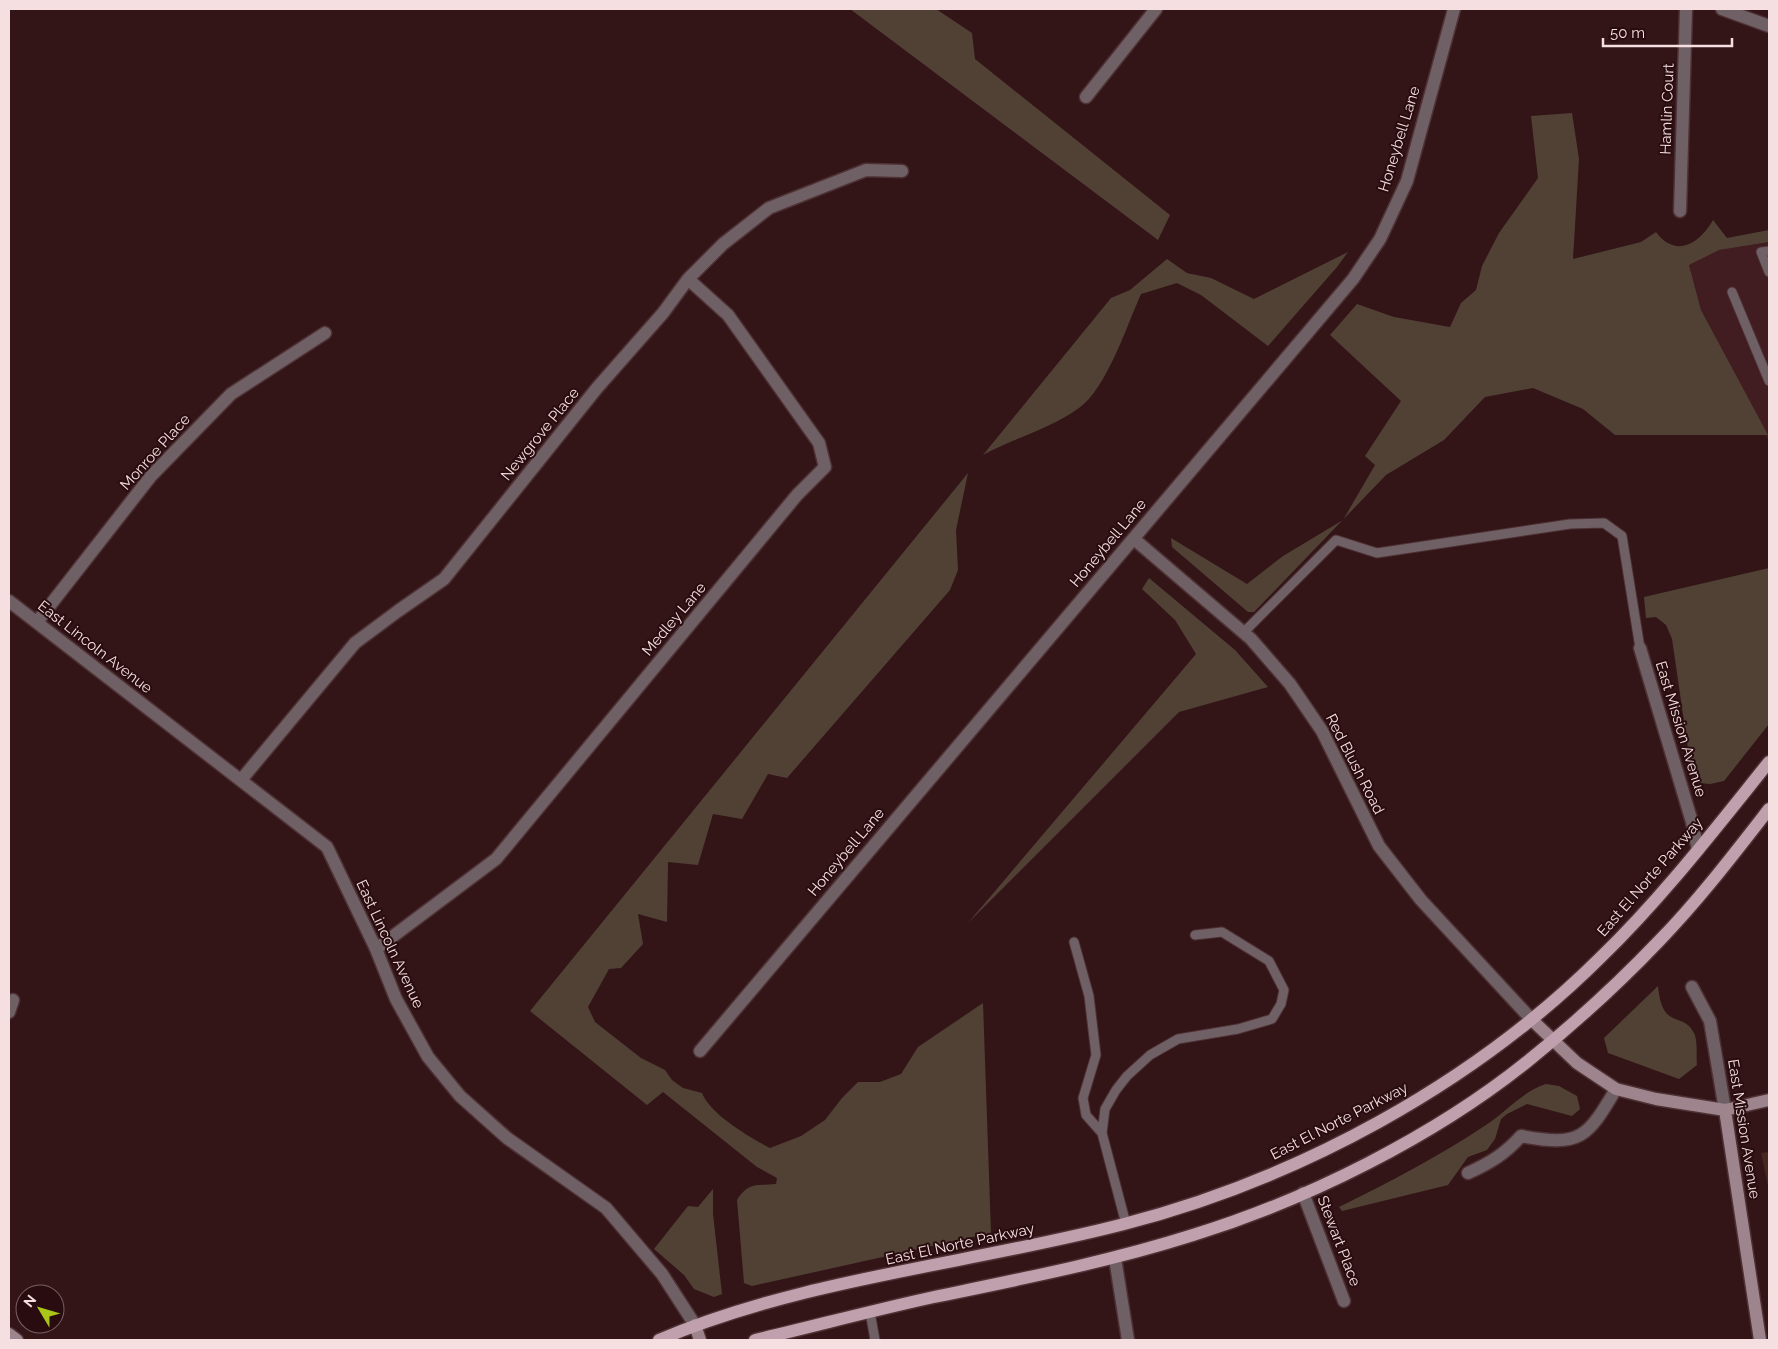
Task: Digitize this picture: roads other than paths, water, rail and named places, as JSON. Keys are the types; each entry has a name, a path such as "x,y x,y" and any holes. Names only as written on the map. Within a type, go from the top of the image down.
{"main road":[{"name":"East El Norte Parkway","path":"658,1340 695,1325 832,1287 1126,1224 1211,1199 1303,1162 1414,1101 1532,1020 1600,959 1650,906 1769,762"},
{"path":"755,1340 791,1336 870,1312 1115,1258 1196,1235 1284,1202 1347,1174 1427,1130 1504,1079 1587,1011 1661,939 1769,810"},
{"path":"1532,1020 1577,1063 1616,1089 1656,1099 1725,1110 1769,1100"},
{"name":"East Mission Avenue","path":"1725,1110 1760,1340"},
{"name":"East Lincoln Avenue","path":"695,1325 700,1340"},
{"path":"9,1334 17,1340"}],"street":[{"path":"1086,97 1156,9"},
{"name":"Honeybell Lane","path":"700,1050 1353,279 1380,239 1406,181 1454,9"},
{"name":"Hamlin Court","path":"1680,211 1686,9"},
{"path":"1722,9 1769,26"},
{"name":"Newgrove Place","path":"241,780 356,643 398,610 444,580 597,388 663,313 688,279 723,244 769,208 866,170 902,171"},
{"name":"Medley Lane","path":"376,950 496,859 797,495 826,467 818,443 728,315 688,279"},
{"name":"Monroe Place","path":"37,622 152,476 231,394 325,333"},
{"name":"Red Blush Road","path":"1134,539 1244,632 1290,684 1322,731 1379,846 1420,900 1532,1020"},
{"name":"East Lincoln Avenue","path":"9,600 327,847 376,950 396,999 428,1057 460,1096 506,1138 606,1208 662,1274 695,1325"},
{"name":"East Mission Avenue","path":"1640,648 1692,822 1698,850"},
{"name":"East Mission Avenue","path":"1692,987 1710,1021 1725,1110"},
{"path":"1468,1173 1494,1162 1509,1151 1521,1136 1548,1141 1584,1135 1597,1122 1616,1089"},
{"name":"Stewart Place","path":"1303,1193 1344,1301"},
{"path":"1115,1258 1128,1340"}],"lane":[{"path":"1769,251 1761,252 1769,272"},
{"path":"1732,292 1769,381"},
{"path":"1244,632 1336,540 1377,552 1570,524 1604,523 1622,536 1640,648"},
{"path":"1126,1224 1102,1133 1105,1109 1116,1090 1127,1076 1150,1055 1178,1039 1238,1029 1272,1019 1281,1004 1284,990 1269,960 1222,932 1196,935"},
{"path":"1074,942 1089,996 1096,1056 1083,1098 1086,1115 1102,1133"},
{"path":"870,1312 875,1340"}]}
